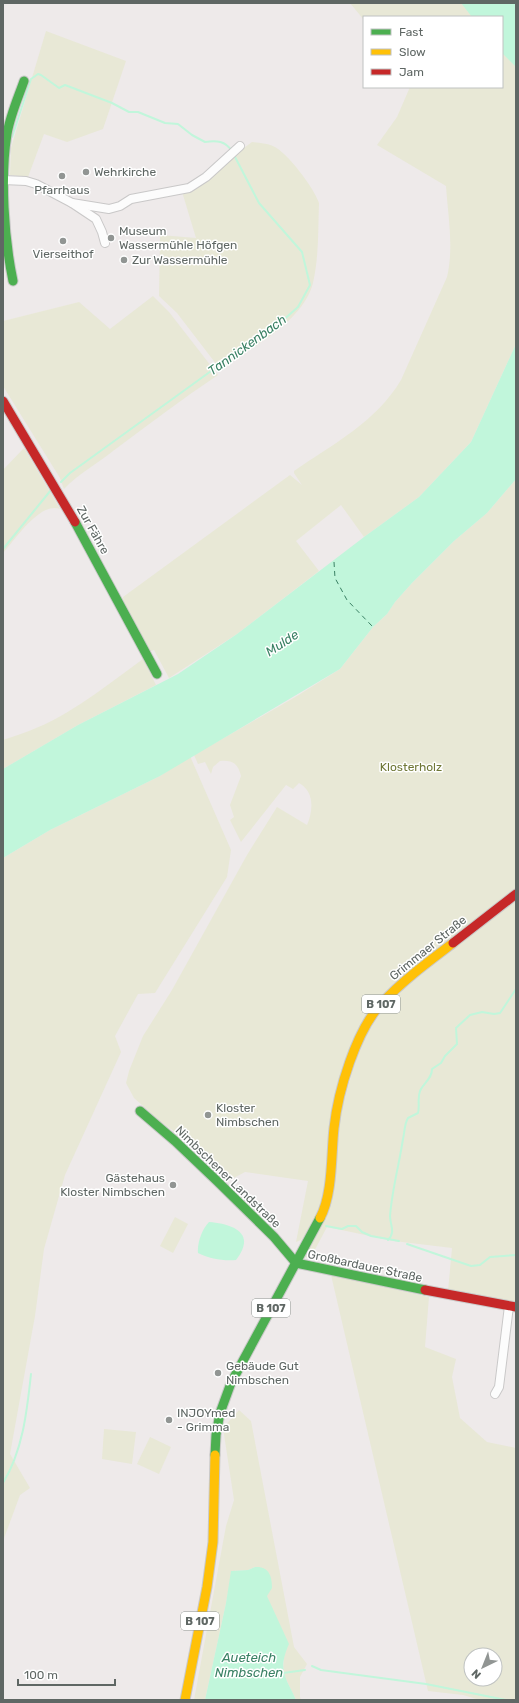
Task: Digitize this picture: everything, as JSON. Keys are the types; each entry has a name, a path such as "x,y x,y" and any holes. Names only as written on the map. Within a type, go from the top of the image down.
{"street":[{"path":"13,281 8,258 3,180 4,156 7,132 24,81"},
{"path":"72,203 104,209 120,206 131,199 189,188 206,176 235,150"},
{"path":"3,180 26,181 40,186 72,203 96,219 105,243"},
{"path":"96,219 104,209"},
{"name":"Zur Fähre","path":"3,401 75,522 157,674"},
{"name":"Grimmaer Straße","path":"296,1263 325,1206 335,1118 344,1079 357,1041 372,1016 388,996 415,972 516,894"},
{"name":"Nimbschener Landstraße","path":"140,1111 175,1141 217,1181 274,1237 296,1263"},
{"name":"Großbardauer Straße","path":"296,1263 513,1307"},
{"name":"B 107","path":"185,1700 207,1587 213,1542 215,1450 220,1413 231,1383 296,1263"},
{"path":"495,1394 500,1387 513,1307"}],"green space":[{"path":"350,3 462,3 473,16 363,16 363,19"},
{"path":"46,31 126,61 103,129 67,142 44,134 28,177 10,175 11,148"},
{"path":"503,50 516,66 516,344 471,442 419,497 364,537 341,505 296,541 319,571 237,634 169,678 154,650 145,653 126,618 123,597 290,475 302,485 294,471 353,431 391,395 401,380 447,277 450,255 450,232 446,186 377,145 397,117 410,88 503,88"},
{"path":"252,142 268,144 285,155 299,171 316,196 319,203 318,243 315,273 313,283 307,297 299,310 274,333 220,369 177,313 159,296 160,235 196,238 183,195 184,192"},
{"path":"153,296 169,312 218,375 81,474 64,489 60,478 3,386 3,321 79,302 110,329"},
{"path":"24,448 60,509 52,508 36,516 28,523 3,553 3,470"},
{"name":"Klosterholz","path":"516,479 516,890 360,1028 324,1195 310,1230 301,1240 296,1242 308,1181 245,1172 228,1181 183,1138 160,1121 134,1098 126,1083 129,1071 143,1036 172,990 247,855 277,807 307,825 311,814 311,802 308,791 299,783 293,789 286,785 241,842 230,820 234,817 230,805 241,776 238,768 234,763 220,761 213,767 211,774 205,762 198,764 194,755 297,696 340,669 373,627 387,614 395,602 412,583 454,541 487,513"},
{"path":"143,659 156,685 78,725 3,769 3,740 29,731 59,717 88,699"},
{"path":"190,756 231,850 227,877 155,993 138,994 115,1036 121,1052 65,1175 44,1249 35,1316 10,1454 30,1488 20,1495 3,1541 3,858 50,830 160,776"},
{"path":"516,897 516,1305 448,1291 452,1248 394,1241 327,1227 310,1259 305,1257 310,1243 339,1118 361,1042 393,995"},
{"path":"175,1217 188,1224 173,1253 160,1246"},
{"path":"331,1275 429,1297 425,1347 456,1359 452,1377 460,1418 487,1442 516,1448 516,1700 480,1700 463,1695 428,1691"},
{"path":"239,1410 251,1421 294,1647 307,1664 300,1677 301,1700 296,1700 283,1673 284,1655 287,1641 255,1567 248,1570 232,1571 205,1700 194,1700 226,1526 234,1500 223,1428"},
{"path":"104,1429 136,1432 132,1464 102,1459"},
{"path":"150,1437 171,1447 159,1474 137,1464"}],"water":[{"path":"461,3 516,3 516,67 503,54 503,16 471,16"},
{"name":"Mulde","path":"516,344 516,479 487,513 454,541 412,583 395,602 387,614 373,627 340,669 160,776 50,830 3,858 3,769 78,725 178,674 237,634 419,497 471,442"},
{"path":"209,1222 234,1228 243,1237 244,1243 242,1251 236,1260 217,1259 198,1253 200,1236"},
{"name":"Aueteich Nimbschen","path":"255,1567 264,1568 270,1576 272,1588 267,1596 289,1644 285,1653 283,1668 286,1679 296,1700 205,1700 226,1603 231,1571 248,1570"}],"waterway":[{"name":"Tannickenbach","path":"12,137 31,79 38,74 59,88 65,85 112,103 129,112 138,112 165,123 178,124 192,135 205,142 213,141 224,143 232,151"},
{"name":"Tannickenbach","path":"61,482 70,473 218,366 272,330 298,307 310,285 302,252 259,203 234,155"},
{"name":"Tannickenbach","path":"3,549 51,490"},
{"path":"388,1240 392,1234 390,1216 391,1206 405,1126 408,1118 418,1113 420,1091 431,1075 432,1069 441,1063 445,1056 457,1044 456,1028 470,1015 482,1012 494,1014 500,1013 516,989"},
{"path":"326,1226 342,1229 348,1226 356,1226 362,1232 371,1236 399,1241"},
{"path":"407,1244 471,1266 480,1265 490,1257 516,1255"},
{"path":"3,1483 10,1470 20,1444 26,1416 31,1374"},
{"path":"312,1666 321,1670 426,1684 506,1700"},
{"path":"283,1673 305,1670"}],"ferry route":[{"path":"334,562 335,578 347,600 372,626"}],"traffic: fast":[{"path":"13,281 5,227 3,188 4,169 8,127 24,81"},
{"path":"75,522 157,674"},
{"path":"140,1111 175,1141 217,1181 274,1237 296,1263 425,1290"},
{"path":"215,1455 216,1435 220,1413 231,1383 320,1218"}],"traffic: slow":[{"path":"320,1218 327,1198 331,1174 336,1113 344,1080 356,1045 372,1016 381,1004 398,987 453,943"},
{"path":"185,1700 207,1587 213,1542 215,1455"}],"traffic: jam":[{"path":"3,401 75,522"},
{"path":"453,943 516,894"},
{"path":"425,1290 516,1307"}],"place":[{"name":"Wehrkirche","path":"86,172"},
{"name":"Pfarrhaus","path":"62,176"},
{"name":"Museum Wassermühle Höfgen","path":"111,238"},
{"name":"Vierseithof","path":"63,241"},
{"name":"Zur Wassermühle","path":"124,260"},
{"name":"Kloster Nimbschen","path":"208,1115"},
{"name":"Gästehaus Kloster Nimbschen","path":"173,1185"},
{"name":"Gebäude Gut Nimbschen","path":"218,1373"},
{"name":"INJOYmed - Grimma","path":"169,1420"}]}
